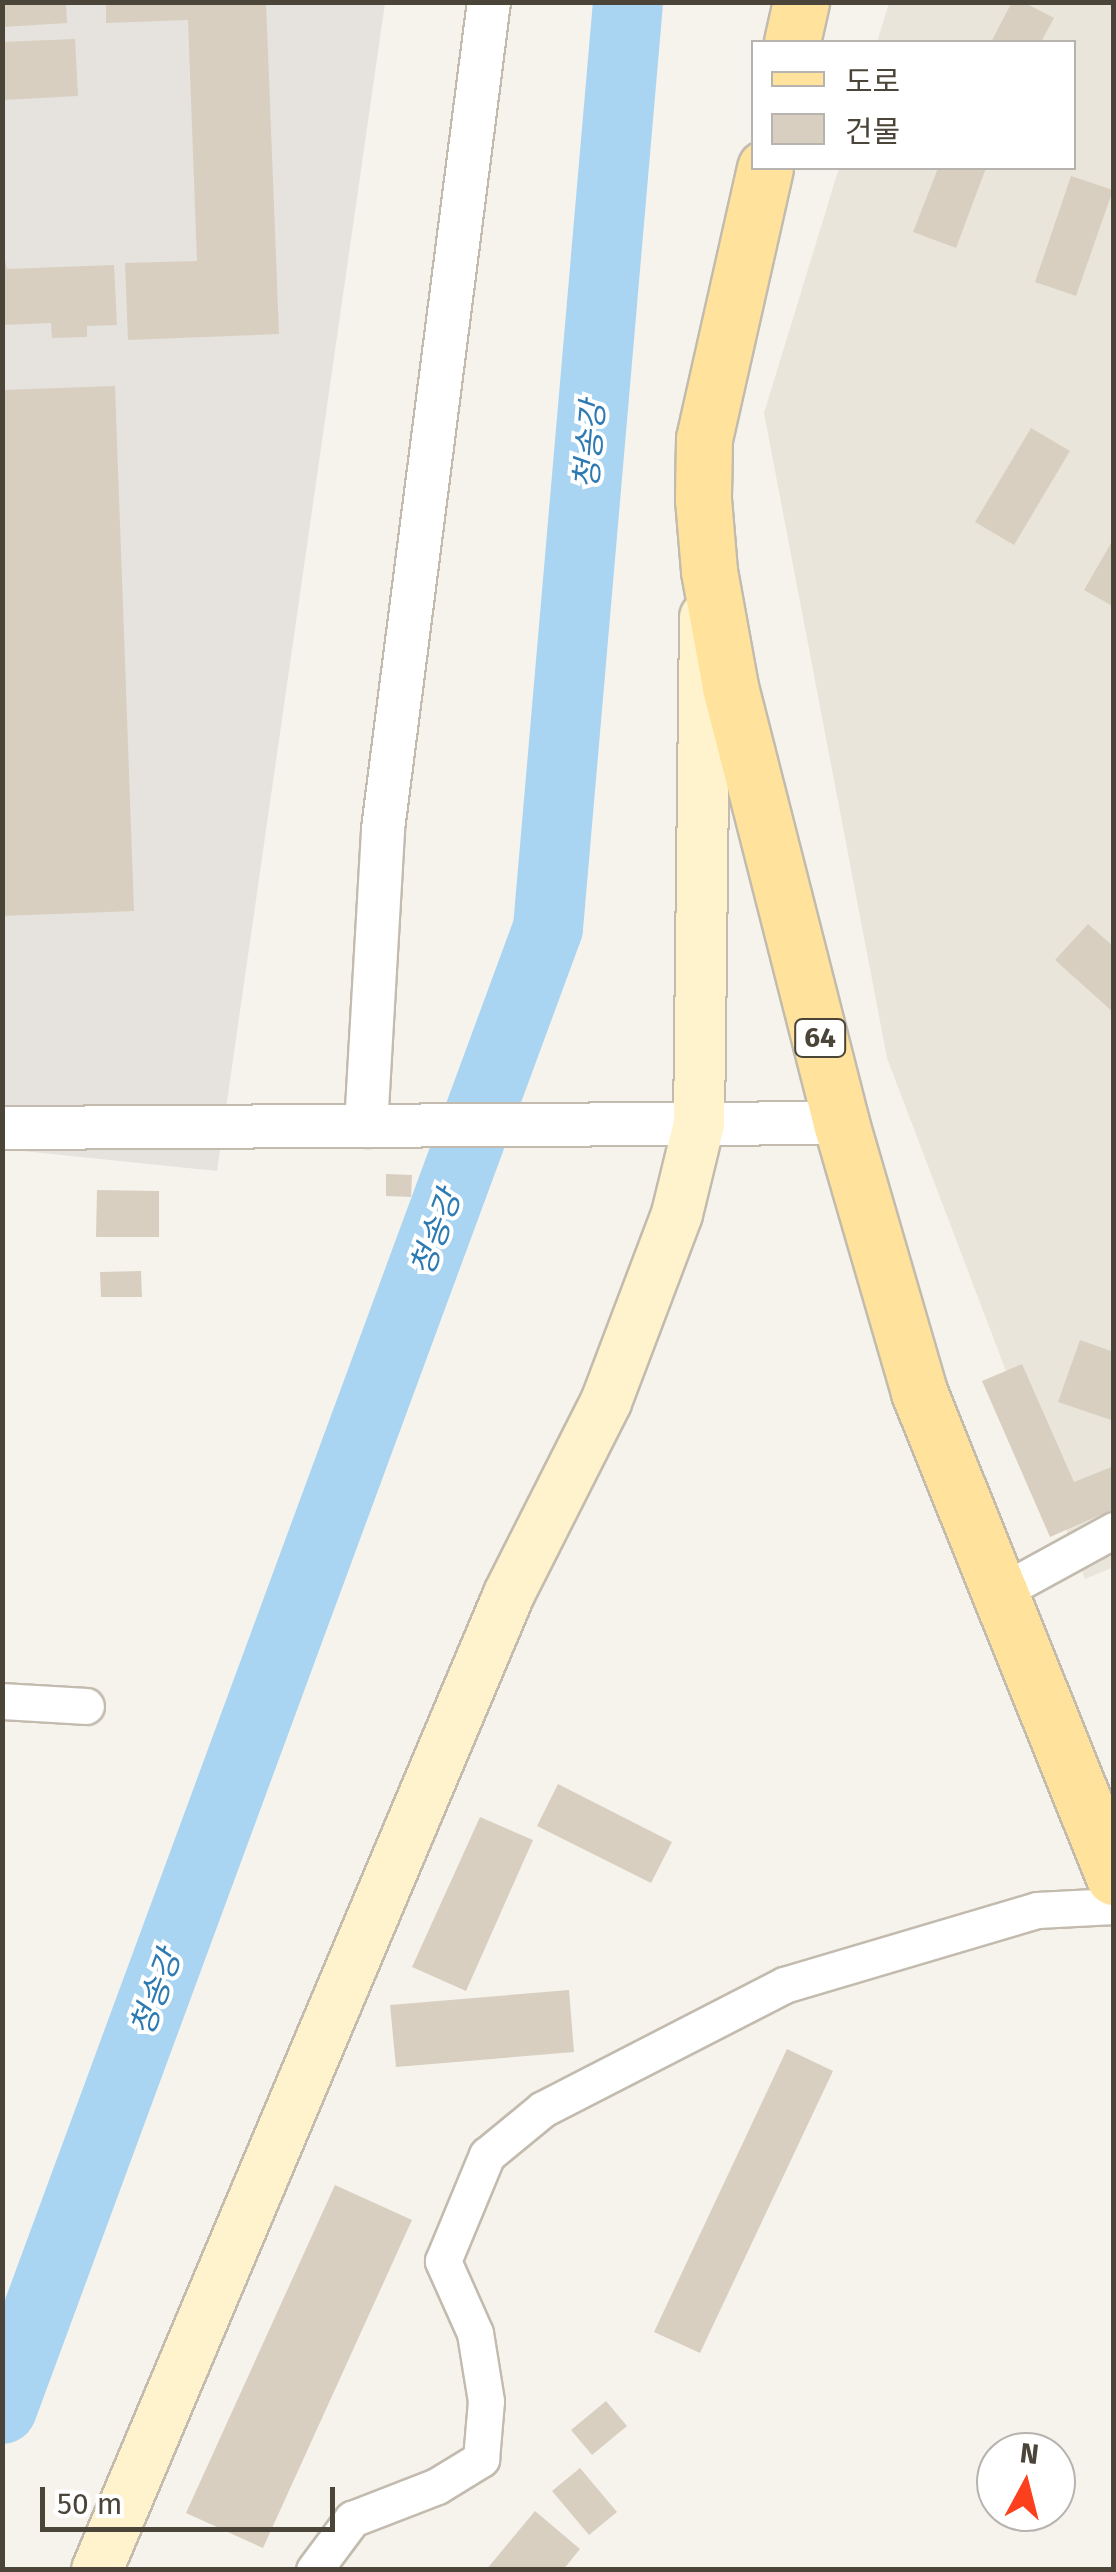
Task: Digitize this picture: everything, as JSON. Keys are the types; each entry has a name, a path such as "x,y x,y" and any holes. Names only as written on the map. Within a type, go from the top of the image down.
{"main road":[{"path":"792,40 802,2"},
{"name":"64","path":"764,170 704,440 702,499 730,686 841,1123 919,1392 1114,1877"},
{"path":"98,2570 509,1594 606,1402 677,1214 699,1124 702,659 710,571"}],"street":[{"path":"366,1126 383,829 489,2"},
{"path":"2,1128 841,1123"},
{"path":"999,1593 1114,1530"},
{"path":"2,1700 86,1706"},
{"path":"314,2570 352,2519 437,2486 481,2459 486,2401 475,2333 443,2261 487,2155 543,2109 784,1985 1037,1910 1114,1906"}],"shaded area":[{"path":"3,3 385,3 217,1171 3,1149"},
{"path":"889,3 1113,3 1114,1567 1085,1579 887,1058 764,413 838,170 1076,170 1076,40 878,40"}],"building":[{"path":"2,2 66,2 67,23 2,27"},
{"path":"106,2 266,2 279,334 128,340 125,263 197,261 188,20 106,23"},
{"path":"1012,2 1023,2 1054,18 1042,40 992,40"},
{"path":"75,39 78,96 2,100 2,42"},
{"path":"937,170 985,170 956,248 913,232"},
{"path":"1071,176 1113,190 1076,296 1035,282"},
{"path":"2,247 7,269 114,265 117,325 87,326 87,337 52,338 51,323 2,325"},
{"path":"115,386 134,911 2,916 2,390"},
{"path":"1031,428 1070,451 1014,545 975,522"},
{"path":"1114,538 1114,607 1084,590"},
{"path":"1088,924 1114,947 1114,1013 1055,960"},
{"path":"386,1174 412,1175 411,1197 386,1196"},
{"path":"97,1190 159,1191 159,1237 96,1237"},
{"path":"141,1271 142,1297 101,1297 100,1272"},
{"path":"1080,1340 1114,1352 1114,1421 1058,1402"},
{"path":"1022,1364 1074,1482 1114,1466 1114,1509 1050,1537 982,1381"},
{"path":"558,1784 672,1842 651,1883 537,1826"},
{"path":"480,1817 533,1840 466,1991 412,1967"},
{"path":"569,1990 574,2052 396,2067 390,2005"},
{"path":"787,2049 833,2071 700,2353 654,2332"},
{"path":"335,2185 412,2220 263,2548 186,2513"},
{"path":"606,2401 627,2426 592,2455 571,2430"},
{"path":"580,2468 617,2512 589,2535 552,2491"},
{"path":"535,2511 580,2549 563,2570 486,2570"}],"waterway":[{"name":"청송강","path":"2,2409 548,928 628,2"}]}
